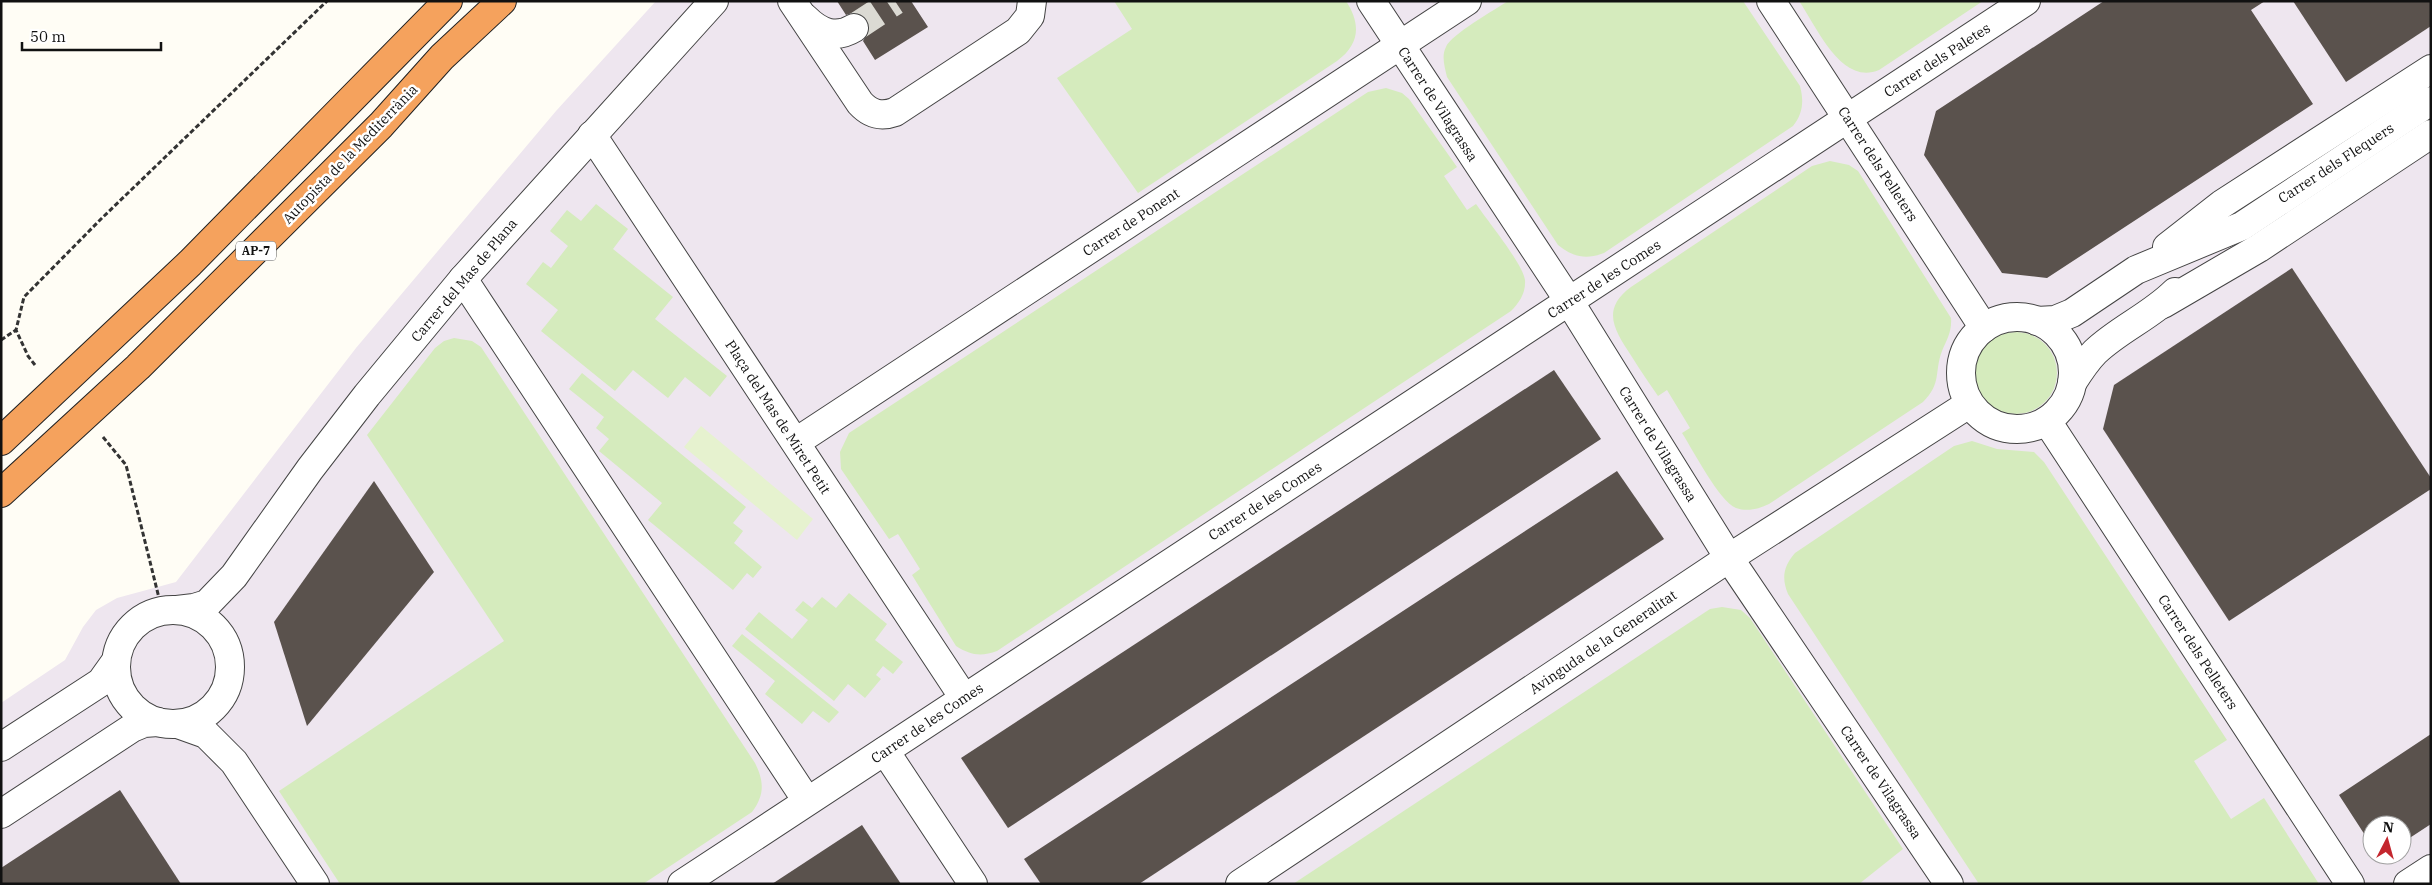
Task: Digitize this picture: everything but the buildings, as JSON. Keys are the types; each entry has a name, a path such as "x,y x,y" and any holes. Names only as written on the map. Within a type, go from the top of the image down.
{"highway":[{"name":"AP-7","path":"1,441 190,264 448,1"},
{"name":"Autopista de la Mediterrània","path":"1,492 138,367 381,125 442,57 502,1"}],"street":[{"name":"Carrer del Mas de Plana","path":"170,610 194,608 207,604 234,576 310,469 463,279 714,1"},
{"path":"796,8 860,103 872,112 887,115 895,112 1018,31 1030,16 1032,1"},
{"name":"Carrer de Vilagrassa","path":"1371,1 1569,301 1729,558 1949,884"},
{"name":"Carrer de Ponent","path":"796,442 1466,1"},
{"name":"Carrer dels Pelleters","path":"1771,1 1984,328"},
{"name":"Carrer dels Paletes","path":"1849,119 2026,1"},
{"path":"796,8 820,31 830,34 846,33 854,28"},
{"path":"2136,270 2222,204 2431,69"},
{"name":"Carrer dels Flequers","path":"2037,321 2056,320 2072,313 2136,270 2242,226 2431,101"},
{"name":"Carrer de les Comes","path":"682,884 1849,119"},
{"path":"2163,304 2259,248 2431,134"},
{"name":"Plaça del Mas de Miret Petit","path":"592,135 964,698"},
{"name":"Carrer dels Flequers","path":"2072,383 2085,362 2097,350 2163,304 2242,226"},
{"path":"463,279 807,801"},
{"path":"2019,317 2037,321 2054,331 2066,346 2072,364 2072,383 2068,398 2059,411 2047,421 2031,428 2013,429 1996,426 1981,417 1970,404 1962,388 1960,372 1963,355 1972,339 1984,328 2000,319 2019,317"},
{"name":"Avinguda de la Generalitat","path":"1240,884 1729,558 1970,404"},
{"name":"Carrer dels Pelleters","path":"2047,421 2350,884"},
{"name":"Carrer del Mas de Plana","path":"224,642 222,614 234,576"},
{"path":"1,814 132,728 144,723 168,723 202,715 210,711 221,698 229,680 230,661 224,642 213,626 196,615 170,610 145,617 130,628 120,644 116,661 116,677 121,692 130,706 143,716 168,723 206,734 234,762 314,884"},
{"path":"1,747 101,682 116,661"},
{"path":"221,698 222,727 234,762"},
{"path":"885,751 973,884"},
{"path":"2408,884 2431,869"}],"path":[{"path":"35,364 28,356 16,330 24,297 101,219 327,1"},
{"path":"1,340 16,330"},
{"path":"103,437 126,465 170,610"}],"shaded area":[{"path":"656,1 2431,1 2431,884 1,884 1,703 65,660 83,627 96,610 117,598 176,582 356,348 556,111"}],"green space":[{"path":"1114,1 1346,1 1354,18 1356,33 1350,48 1337,61 1138,193 1057,78 1132,29"},
{"path":"1508,1 1743,1 1800,86 1802,97 1801,112 1793,126 1604,253 1585,257 1574,255 1558,245 1447,77 1444,54 1449,42 1464,29"},
{"path":"1799,1 1983,1 1879,70 1865,73 1853,70 1831,51"},
{"path":"1386,88 1402,93 1409,99 1457,167 1444,176 1467,210 1476,204 1518,264 1523,273 1525,285 1517,305 1511,311 997,651 976,654 956,646 912,575 920,569 898,534 889,539 841,469 840,452 849,433 1368,92"},
{"path":"1830,161 1849,165 1858,171 1951,318 1950,331 1942,351 1933,389 1923,402 1769,504 1753,509 1744,510 1736,508 1714,486 1682,433 1690,428 1667,390 1658,396 1641,372 1620,338 1616,329 1613,312 1621,296 1631,287 1812,166"},
{"path":"596,204 628,229 613,249 673,297 655,319 727,376 710,397 685,377 668,398 633,370 615,391 541,331 558,310 526,284 543,262 551,268 568,246 550,231 567,210 581,221"},
{"path":"2016,332 2032,335 2045,344 2054,357 2057,373 2054,389 2045,402 2032,411 2016,414 2000,411 1987,402 1978,389 1975,373 1978,357 1987,344 2000,335"},
{"path":"454,338 472,341 481,347 758,770 762,788 759,800 752,812 643,884 340,884 279,791 504,641 367,435 435,348 444,341"},
{"path":"582,373 746,507 733,523 743,531 734,543 762,567 753,578 747,573 733,590 648,520 662,503 599,451 609,439 596,428 604,417 569,389"},
{"path":"701,426 813,519 797,540 684,447"},
{"path":"1972,441 1997,449 2034,452 2044,462 2227,740 2194,761 2231,819 2264,798 2319,884 1979,884 1788,594 1784,577 1788,562 1795,553 1954,446"},
{"path":"849,593 887,624 875,640 903,662 893,674 883,666 876,675 881,679 865,698 848,684 834,701 745,629 759,612 792,639 808,620 795,610 803,601 812,608 822,597 836,608"},
{"path":"1722,607 1741,610 1750,618 1903,849 1859,884 1293,884 1710,609"},
{"path":"742,634 839,712 829,723 813,711 802,724 765,694 775,681 732,646"}],"tunnel":[{"path":"854,28 895,1"}]}
